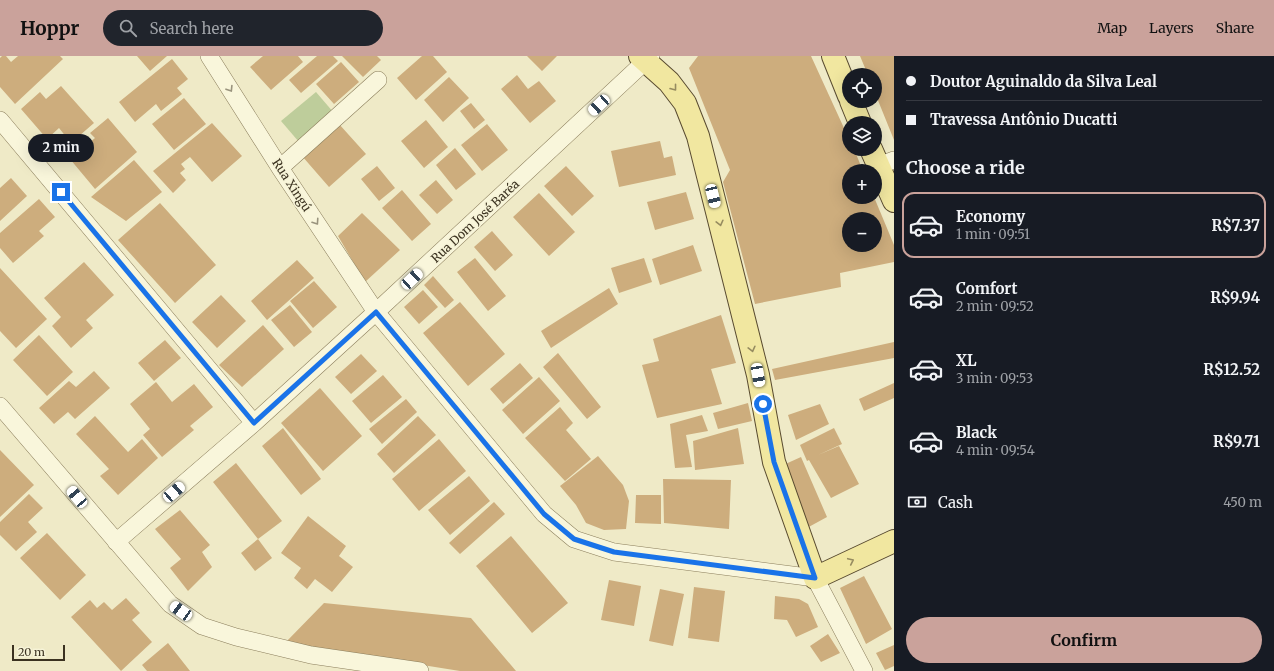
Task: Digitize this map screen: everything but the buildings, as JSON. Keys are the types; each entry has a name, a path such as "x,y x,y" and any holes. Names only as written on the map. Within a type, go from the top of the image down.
{"main road":[{"path":"832,56 842,80"},
{"path":"646,58 669,82 685,103 698,136 758,375 774,462 815,578 894,541"},
{"path":"881,159 894,201"}],"street":[{"name":"Rua Xingú","path":"209,56 280,168 376,312 544,514 574,539 614,552 815,578"},
{"name":"Rua Dom José Baréa","path":"116,542 254,423 376,312 646,58"},
{"path":"280,168 378,80"},
{"path":"0,120 254,423"},
{"path":"0,406 170,604 202,626 236,637 311,655 420,671"},
{"path":"815,578 864,671"}],"green space":[{"path":"316,92 334,113 299,142 281,121"}],"route":[{"path":"61,192 254,423 376,312 544,514 574,539 614,552 815,578 774,462 763,404"}]}
